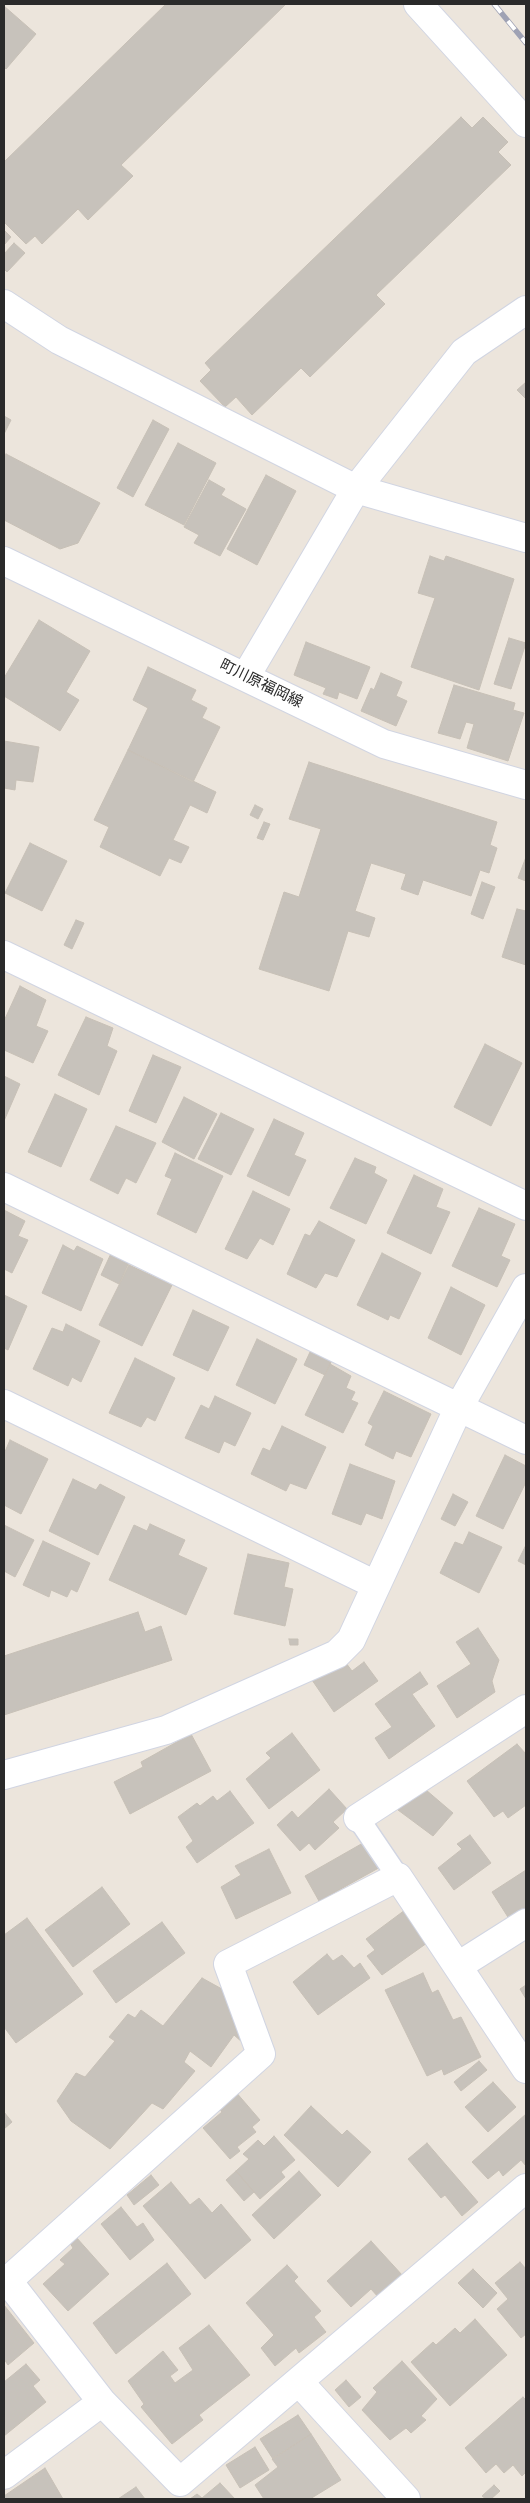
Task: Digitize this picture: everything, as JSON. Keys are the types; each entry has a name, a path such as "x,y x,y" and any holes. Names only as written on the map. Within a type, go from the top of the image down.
{"street":[{"path":"418,4 526,123"},
{"path":"4,304 59,340 356,489 526,538"},
{"path":"246,676 356,489 464,352 526,310"},
{"name":"町川原福岡線","path":"4,561 384,744 526,785"},
{"path":"4,955 526,1206"},
{"path":"4,1187 526,1440"},
{"path":"4,1775 166,1730 337,1654 351,1640 459,1407 526,1288"},
{"path":"4,1404 376,1585"},
{"path":"358,1818 526,1708"},
{"path":"526,2069 398,1877 228,1964 261,2054 6,2283 102,2402 180,2482 526,2188"},
{"path":"458,1966 526,1922"},
{"path":"299,2382 406,2499"},
{"path":"4,2475 102,2402"}],"lane":[{"path":"358,1818 398,1877"}],"building":[{"path":"166,4 286,4 121,165 133,176 88,220 78,209 42,244 35,236 26,244 4,222 4,162"},
{"path":"4,6 36,34 6,69 4,67"},
{"path":"461,117 472,128 483,117 508,142 498,152 511,165 376,295 385,304 310,377 301,368 252,415 236,397 225,407 200,381 211,370 205,363"},
{"path":"4,230 11,237 4,245"},
{"path":"14,243 25,253 7,272 4,269 4,254"},
{"path":"526,382 526,399 517,390"},
{"path":"4,416 11,420 4,434"},
{"path":"153,420 169,429 133,497 117,488"},
{"path":"178,443 216,463 184,525 145,505"},
{"path":"6,454 100,503 78,543 60,549 4,520 4,458"},
{"path":"266,475 296,491 257,565 227,549"},
{"path":"209,480 225,489 221,495 246,509 220,556 194,543 199,535 184,527"},
{"path":"430,556 444,561 446,556 514,579 479,690 411,667 435,598 418,593"},
{"path":"39,620 90,651 66,692 79,700 60,731 4,696 4,678"},
{"path":"509,638 526,643 511,689 494,684"},
{"path":"306,642 370,667 357,699 339,692 337,699 323,694 326,688 294,675"},
{"path":"148,667 196,690 191,700 207,708 202,718 220,727 193,782 128,750 148,708 133,700"},
{"path":"381,673 402,682 396,696 407,701 396,726 361,711 371,688 374,690"},
{"path":"454,685 515,703 513,710 524,713 508,761 467,748 474,724 466,722 460,739 438,733"},
{"path":"4,741 39,747 33,782 16,780 15,790 4,788"},
{"path":"128,750 216,792 207,813 190,805 173,840 189,847 181,863 169,858 160,876 100,847 109,827 94,820"},
{"path":"309,762 497,822 490,845 497,848 489,873 480,870 471,896 423,880 418,895 401,889 406,874 371,863 355,911 375,918 369,937 348,931 329,991 259,969 284,892 299,897 321,829 289,819"},
{"path":"255,805 263,809 258,819 250,815"},
{"path":"264,822 270,824 263,840 257,838"},
{"path":"30,843 67,861 42,911 5,893"},
{"path":"526,857 526,881 518,878"},
{"path":"482,882 495,887 483,919 471,914"},
{"path":"517,909 526,911 526,965 502,957"},
{"path":"76,920 84,923 72,949 64,945"},
{"path":"20,986 46,1000 36,1026 48,1031 33,1063 4,1050 4,1021"},
{"path":"86,1017 113,1028 107,1046 117,1051 99,1095 58,1075"},
{"path":"485,1044 522,1063 491,1126 454,1107"},
{"path":"153,1055 181,1067 156,1123 129,1111"},
{"path":"4,1076 20,1084 4,1121"},
{"path":"55,1094 87,1109 61,1167 28,1152"},
{"path":"184,1097 217,1114 194,1159 162,1142"},
{"path":"221,1113 254,1129 231,1175 198,1159"},
{"path":"274,1119 304,1133 294,1155 306,1160 289,1196 247,1176"},
{"path":"116,1126 156,1143 136,1183 126,1178 118,1194 90,1180"},
{"path":"175,1153 223,1176 196,1233 157,1214 172,1179 165,1176"},
{"path":"355,1158 376,1167 374,1173 387,1180 366,1224 330,1208"},
{"path":"414,1175 443,1189 436,1207 450,1212 431,1254 387,1233"},
{"path":"253,1191 290,1209 273,1245 260,1238 247,1259 225,1249"},
{"path":"479,1208 515,1224 501,1256 510,1260 497,1287 452,1266"},
{"path":"4,1210 25,1221 18,1236 28,1240 12,1273 4,1269"},
{"path":"319,1221 355,1240 337,1277 325,1273 316,1288 287,1274 305,1234 310,1236"},
{"path":"63,1245 74,1251 77,1246 103,1259 81,1311 42,1293"},
{"path":"114,1247 132,1256 119,1284 101,1275"},
{"path":"382,1253 421,1273 399,1319 390,1315 388,1320 357,1305"},
{"path":"129,1265 172,1285 142,1346 99,1325"},
{"path":"451,1287 485,1305 461,1355 428,1338"},
{"path":"4,1295 27,1306 8,1350 4,1348"},
{"path":"193,1310 229,1327 208,1371 173,1355"},
{"path":"66,1324 100,1341 81,1382 72,1377 68,1386 33,1369 52,1328 63,1332"},
{"path":"257,1339 297,1359 275,1404 236,1385"},
{"path":"316,1339 337,1349 325,1375 304,1365"},
{"path":"135,1358 175,1378 155,1421 147,1417 141,1427 109,1413"},
{"path":"330,1364 351,1376 346,1388 355,1392 351,1400 358,1403 343,1433 305,1415"},
{"path":"384,1391 431,1414 411,1457 396,1451 393,1459 365,1445 373,1426 368,1423"},
{"path":"215,1396 251,1413 235,1446 224,1441 219,1453 185,1438 201,1405 209,1409"},
{"path":"282,1426 326,1447 306,1489 290,1483 286,1491 251,1474 263,1448 270,1451"},
{"path":"10,1440 48,1459 21,1514 4,1505 4,1454"},
{"path":"505,1455 526,1466 526,1482 503,1529 476,1516"},
{"path":"350,1464 395,1481 382,1519 366,1513 361,1525 332,1514"},
{"path":"73,1479 96,1490 100,1484 125,1497 98,1555 49,1531"},
{"path":"453,1494 468,1502 455,1526 441,1519"},
{"path":"150,1524 185,1540 178,1555 207,1568 186,1615 109,1580 134,1525 147,1531"},
{"path":"4,1525 34,1540 15,1577 4,1571"},
{"path":"469,1532 502,1547 479,1593 440,1573 455,1542 463,1545"},
{"path":"43,1541 90,1563 77,1592 71,1589 67,1597 51,1590 49,1597 23,1585"},
{"path":"526,1547 526,1565 518,1561"},
{"path":"248,1554 289,1563 284,1587 293,1589 285,1626 234,1614"},
{"path":"138,1612 145,1632 161,1626 172,1660 4,1715 4,1656"},
{"path":"478,1628 499,1660 492,1681 495,1692 457,1718 437,1686 471,1664 456,1642"},
{"path":"289,1639 298,1639 298,1645 290,1645"},
{"path":"364,1662 378,1681 334,1712 312,1680 328,1668 331,1673 346,1663 352,1671"},
{"path":"420,1672 428,1684 412,1694 435,1726 389,1759 375,1738 392,1727 375,1704"},
{"path":"292,1733 320,1770 269,1809 246,1779 271,1758 266,1753"},
{"path":"191,1734 211,1771 130,1814 114,1782 143,1767 141,1762"},
{"path":"517,1744 526,1754 526,1805 508,1818 503,1811 494,1817 467,1781"},
{"path":"419,1784 453,1813 433,1836 398,1810"},
{"path":"329,1789 347,1809 333,1822 339,1828 315,1850 309,1843 300,1851 277,1825 292,1811 298,1818"},
{"path":"230,1791 254,1823 197,1863 186,1847 193,1841 178,1817 197,1803 200,1806 213,1796 217,1801"},
{"path":"470,1835 491,1863 454,1890 438,1868 462,1849 457,1844"},
{"path":"370,1839 384,1865 319,1901 305,1876"},
{"path":"269,1849 291,1893 236,1919 221,1887 241,1875 235,1866"},
{"path":"526,1870 526,1917 513,1925 492,1892"},
{"path":"102,1887 130,1924 73,1967 45,1930"},
{"path":"405,1910 434,1938 382,1975 367,1956 375,1950 366,1939"},
{"path":"27,1918 83,1994 16,2043 4,2027 4,1935"},
{"path":"162,1922 185,1953 116,2003 93,1971"},
{"path":"327,1954 333,1961 342,1955 354,1968 360,1963 370,1978 318,2015 293,1982"},
{"path":"423,1973 432,1993 438,1990 453,2020 461,2017 481,2057 444,2075 442,2069 427,2076 385,1990"},
{"path":"202,1978 231,1994 242,2042 234,2035 211,2067 190,2051 184,2062 195,2071 163,2109 152,2103 110,2149 71,2121 57,2101 76,2073 85,2077 115,2041 109,2037 128,2014 135,2018 141,2010 163,2026"},
{"path":"526,1985 526,1999 520,1989"},
{"path":"479,2061 487,2070 461,2091 454,2082"},
{"path":"493,2082 516,2107 488,2132 465,2107"},
{"path":"235,2091 260,2120 252,2127 256,2132 237,2147 240,2151 230,2159 203,2128 222,2112 217,2106"},
{"path":"311,2106 342,2135 347,2130 371,2152 338,2187 284,2135"},
{"path":"4,2112 12,2122 4,2129"},
{"path":"526,2114 526,2166 521,2160 503,2176 499,2170 488,2179 472,2162"},
{"path":"274,2136 295,2160 281,2172 285,2177 260,2199 236,2171 249,2159 243,2154 258,2140 264,2146"},
{"path":"427,2143 478,2202 462,2216 445,2195 441,2198 408,2159"},
{"path":"236,2171 254,2192 244,2201 226,2180"},
{"path":"299,2171 321,2195 274,2239 252,2215"},
{"path":"151,2175 159,2185 134,2205 127,2195"},
{"path":"171,2182 190,2205 199,2198 212,2213 221,2204 251,2240 205,2279 143,2206"},
{"path":"121,2207 137,2227 143,2223 154,2240 130,2260 101,2224"},
{"path":"76,2237 109,2274 68,2311 43,2284 65,2264 60,2260 73,2248 70,2243"},
{"path":"371,2241 403,2276 379,2298 371,2289 351,2307 327,2281"},
{"path":"520,2262 526,2269 526,2334 521,2338 497,2309 508,2299 495,2283"},
{"path":"167,2263 191,2294 116,2354 93,2323"},
{"path":"287,2265 298,2277 294,2281 321,2311 314,2317 326,2332 299,2353 296,2348 275,2366 261,2348 274,2335 246,2303"},
{"path":"473,2269 497,2293 483,2308 458,2283"},
{"path":"4,2305 34,2343 8,2365 4,2359"},
{"path":"475,2319 507,2355 450,2406 411,2362 433,2342 436,2345 455,2328 460,2333"},
{"path":"209,2325 250,2375 199,2415 203,2420 172,2444 141,2407 144,2404 128,2381 163,2351 178,2370 170,2376 175,2383 193,2370 179,2348"},
{"path":"402,2361 437,2399 421,2416 426,2420 411,2433 406,2428 390,2440 362,2410 377,2392 373,2388"},
{"path":"26,2364 40,2380 33,2386 46,2402 4,2436 4,2382"},
{"path":"346,2380 361,2397 349,2407 335,2390"},
{"path":"523,2397 526,2400 526,2472 522,2476 513,2465 504,2473 496,2464 486,2473 465,2448"},
{"path":"298,2415 311,2434 273,2459 260,2439"},
{"path":"311,2434 341,2480 310,2499 264,2499 255,2485 278,2467 272,2459"},
{"path":"255,2447 269,2470 240,2488 226,2465"},
{"path":"45,2468 63,2499 4,2499 4,2496"},
{"path":"220,2483 235,2499 190,2499 197,2494 202,2498"},
{"path":"494,2485 500,2491 491,2499 486,2499 482,2496"},
{"path":"136,2487 145,2499 118,2499"}],"railway":[{"path":"494,4 526,43"}]}
